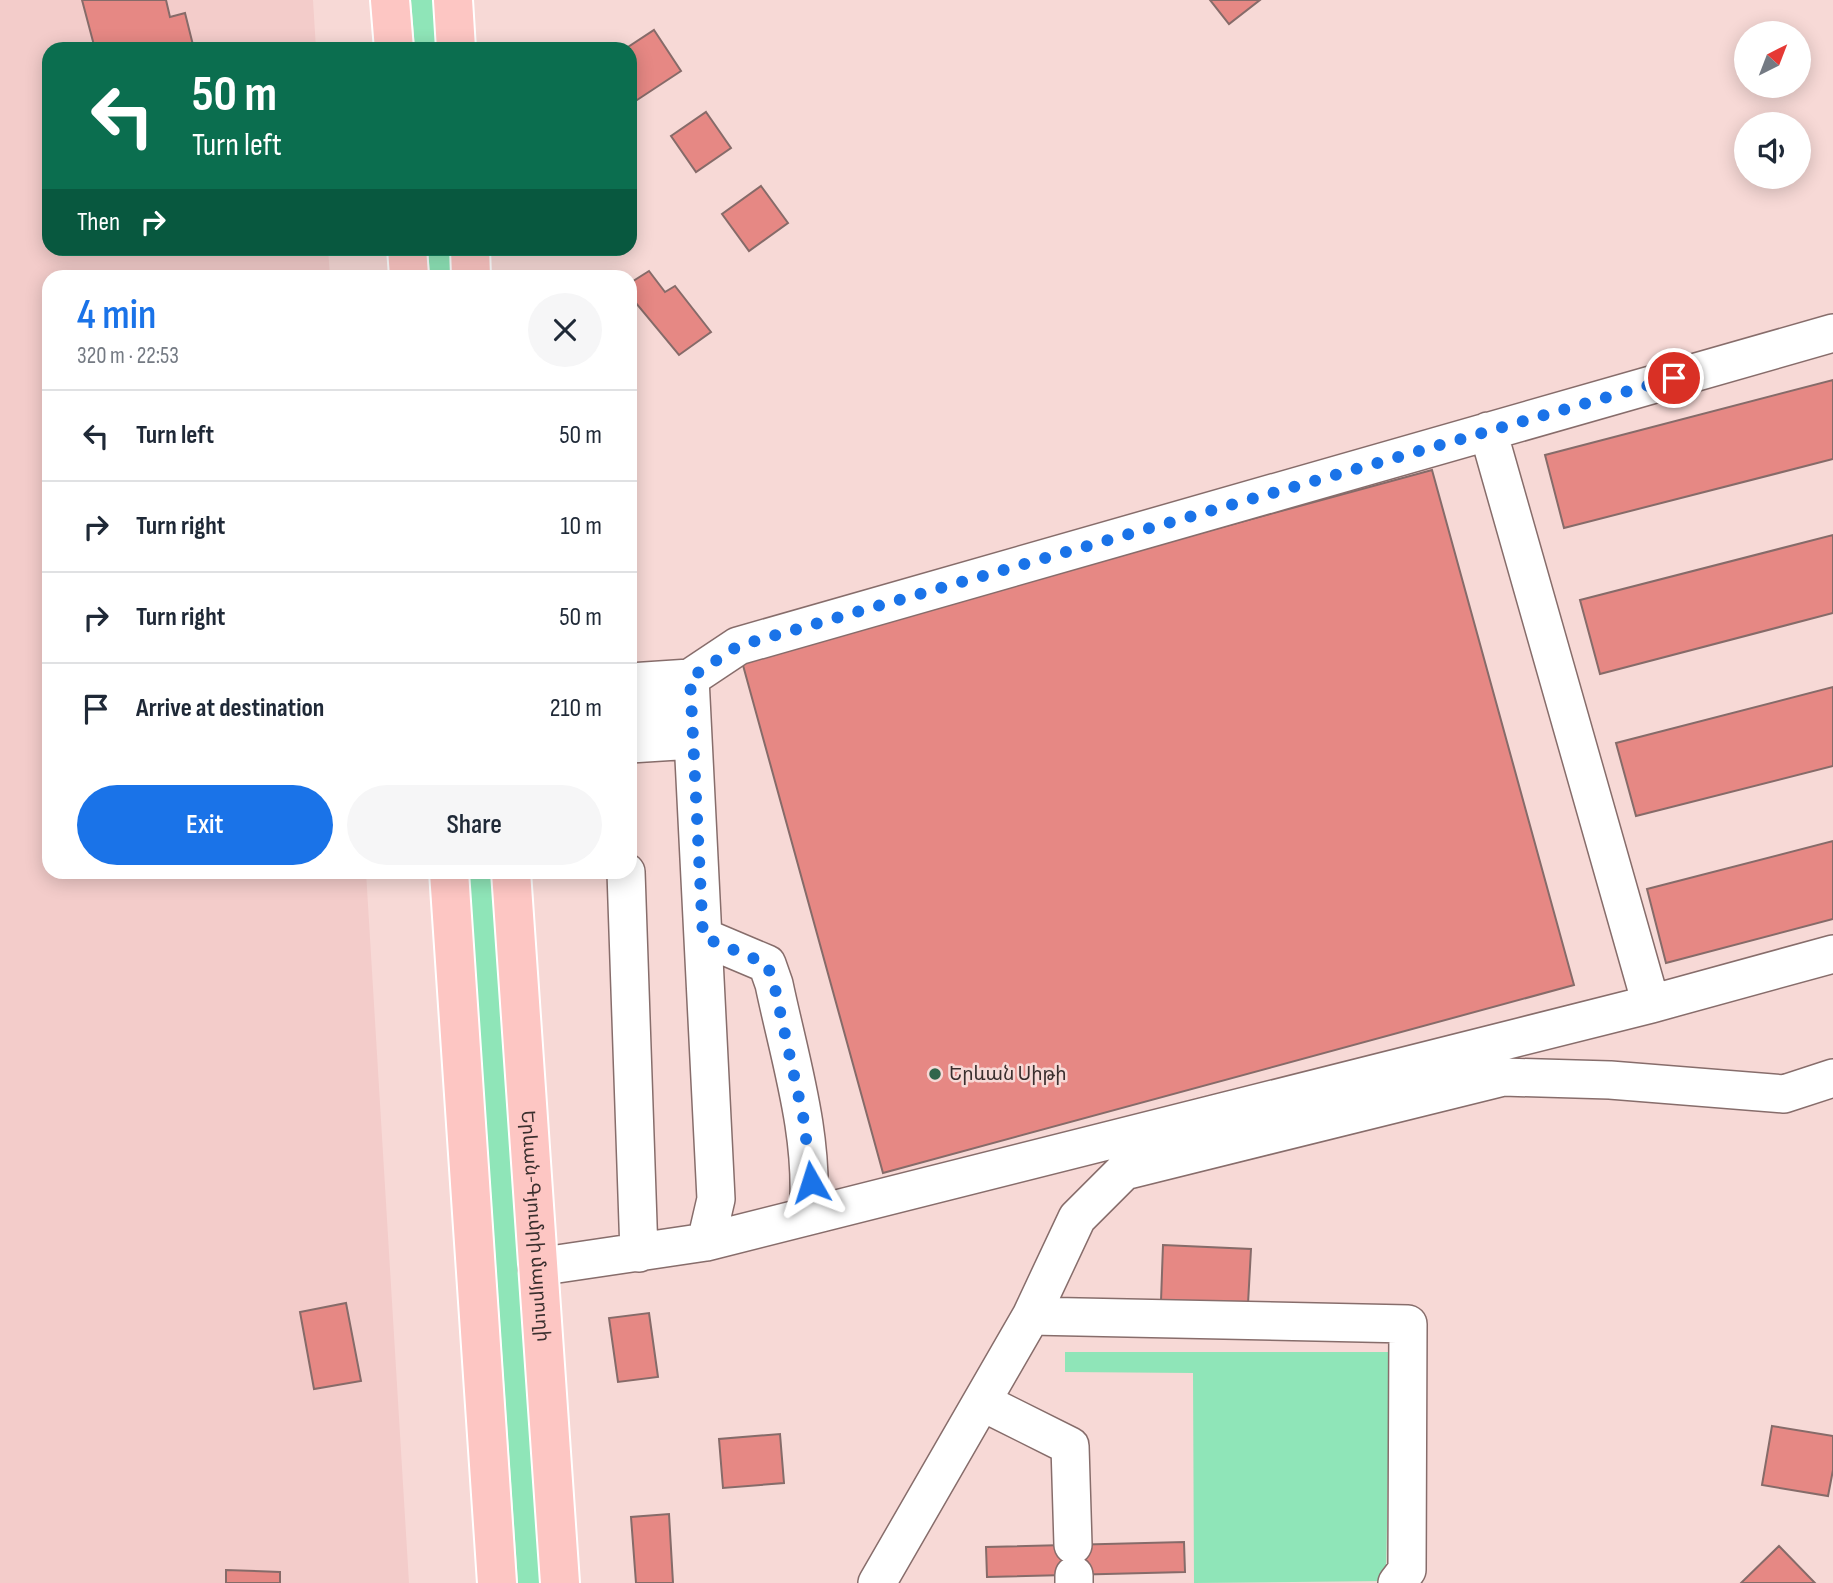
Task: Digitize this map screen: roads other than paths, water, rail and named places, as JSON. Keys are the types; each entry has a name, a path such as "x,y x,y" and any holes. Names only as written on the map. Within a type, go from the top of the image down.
{"highway":[{"path":"390,0 393,42"},
{"path":"449,879 497,1583"},
{"name":"Երևան-Գյումրի մայրուղի","path":"511,879 560,1583"}],"street":[{"path":"637,707 691,691 738,646 1833,333"},
{"path":"1488,430 1651,1004"},
{"path":"637,683 691,691"},
{"path":"691,691 716,1199 706,1242"},
{"path":"637,744 693,740"},
{"path":"626,879 639,1253"},
{"path":"703,937 767,964 774,984 804,1121 811,1182 808,1216"},
{"path":"537,1267 706,1242 1651,1004 1833,954"},
{"path":"877,1583 1031,1316 1077,1218 1124,1171 1503,1077 1610,1080 1784,1094 1833,1078"},
{"path":"1031,1316 1408,1324 1407,1570 1397,1583"},
{"path":"982,1402 1070,1446 1074,1568"}],"place":[{"name":"Երևան Սիթի","path":"935,1074"}]}
